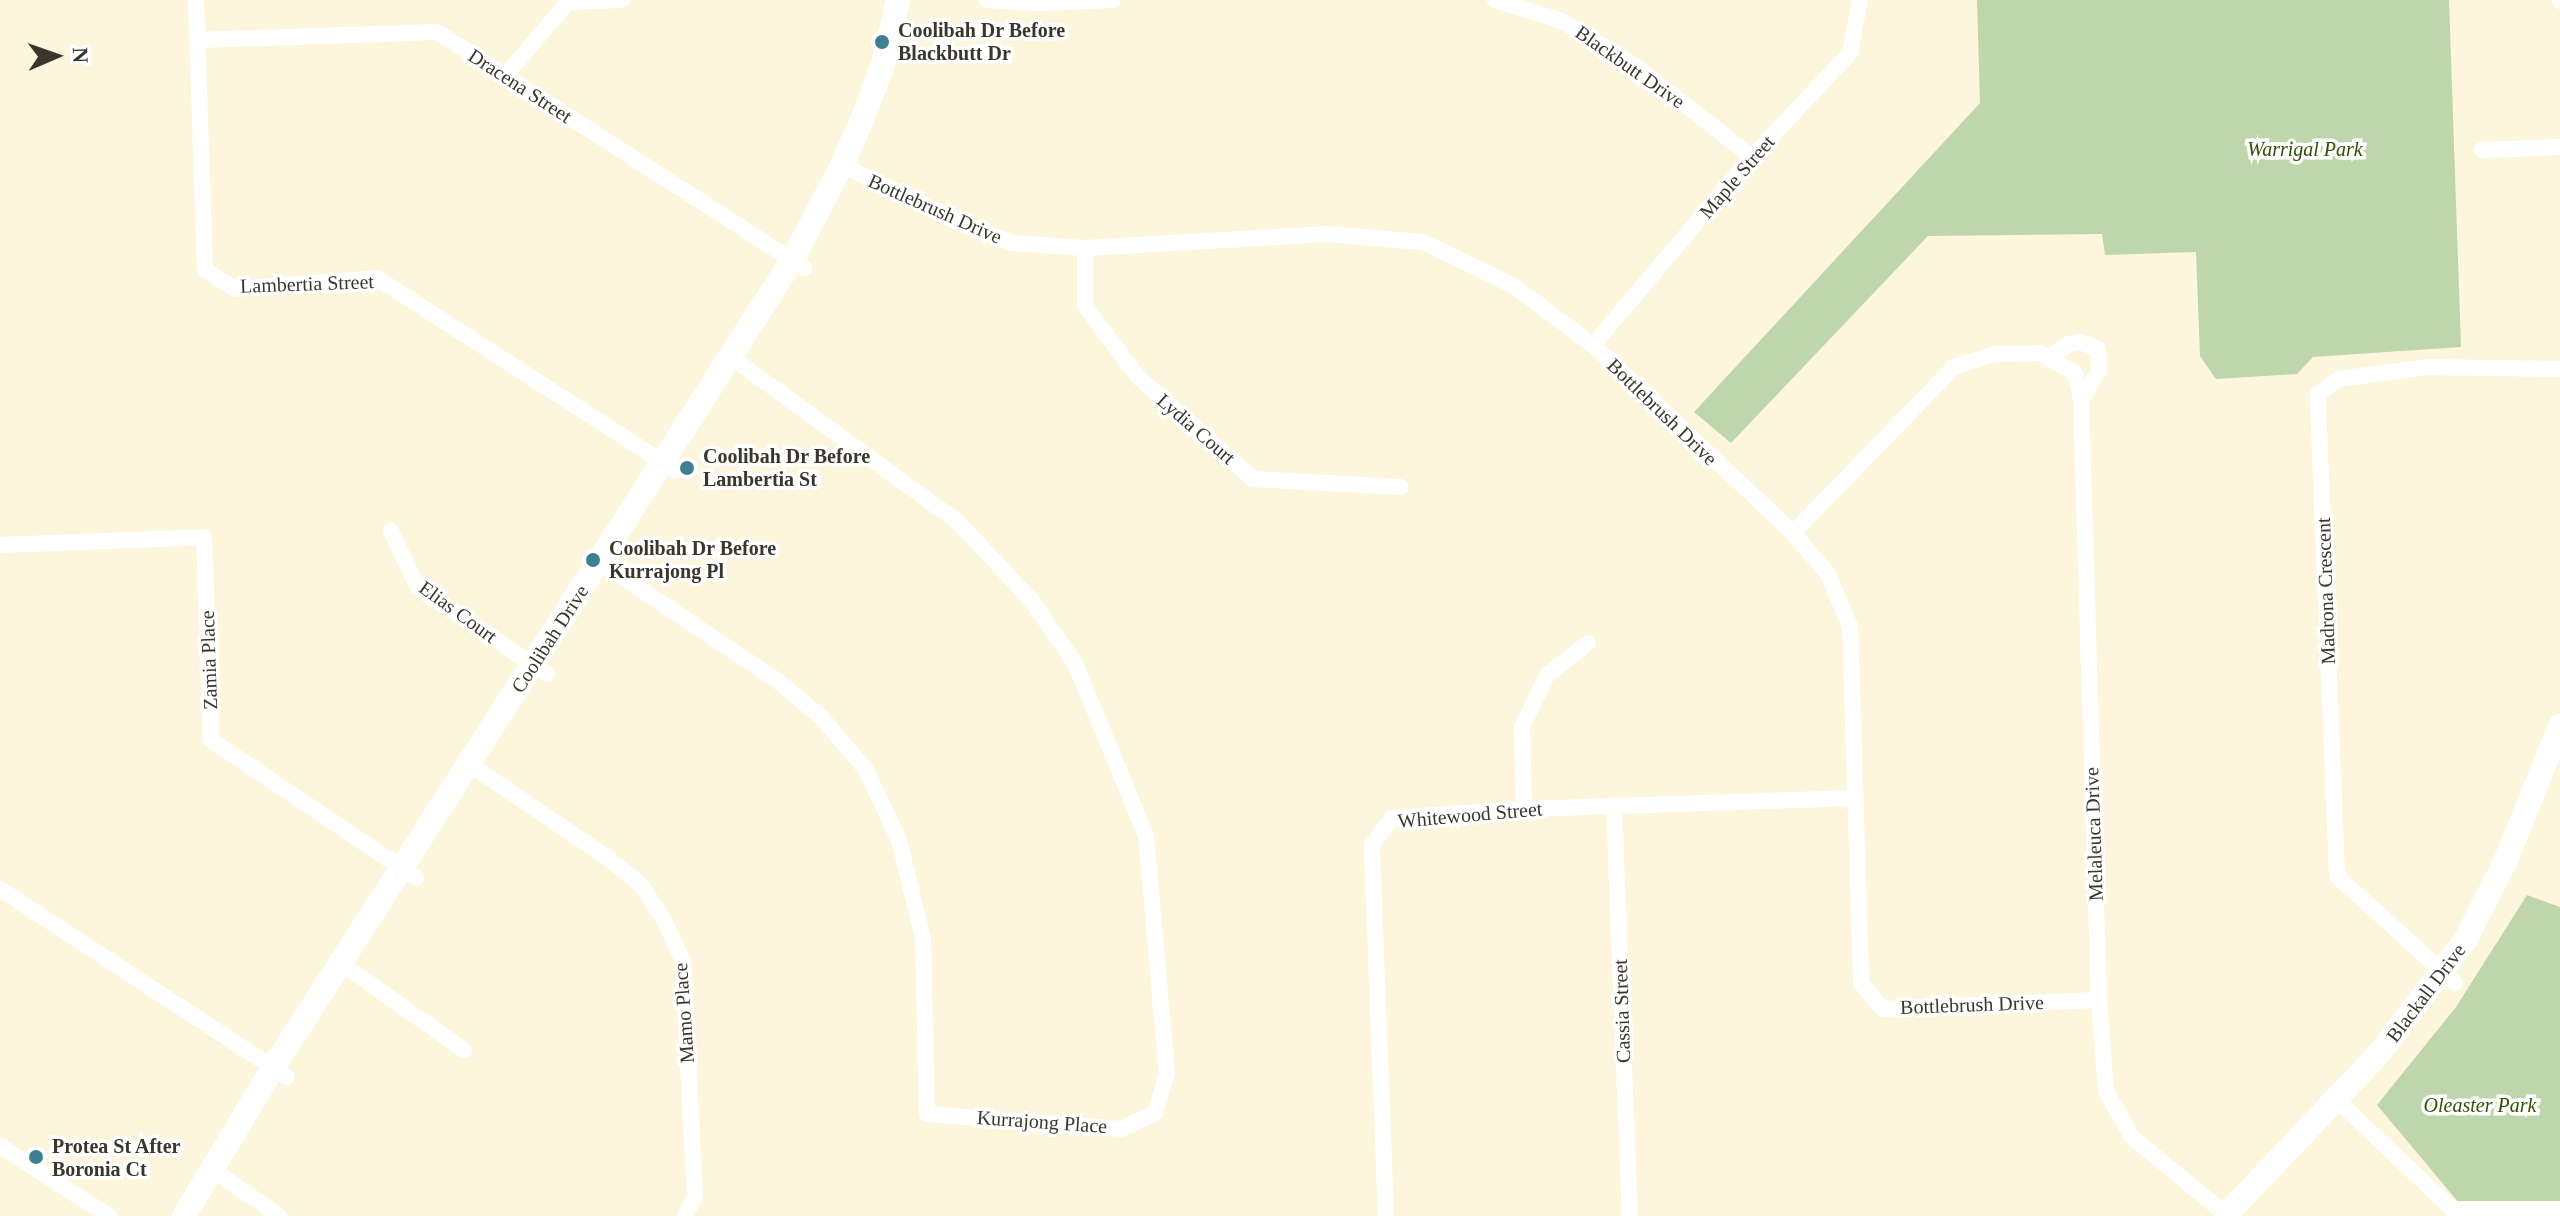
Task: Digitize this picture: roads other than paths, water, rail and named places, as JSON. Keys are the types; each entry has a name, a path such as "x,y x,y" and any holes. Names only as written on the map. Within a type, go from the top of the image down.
{"main road":[{"name":"Coolibah Drive","path":"850,169 883,64 898,0"},
{"name":"Coolibah Drive","path":"184,1216 219,1173 799,263 850,169 895,74 913,0"},
{"name":"Blackall Drive","path":"2449,977 2489,895 2560,726"},
{"name":"Blackall Drive","path":"2232,1216 2343,1105 2449,977 2514,879 2560,765"},
{"name":"Coolibah Drive","path":"201,1216 219,1173"}],"street":[{"name":"Lambertia Street","path":"196,0 205,270 235,289 377,278 670,467"},
{"path":"504,77 568,2 622,0"},
{"path":"987,0 1041,3 1113,0"},
{"name":"Blackbutt Drive","path":"1495,0 1562,21 1634,65 1752,157"},
{"name":"Maple Street","path":"1593,345 1752,157 1850,53 1860,0"},
{"name":"Dracena Street","path":"198,40 437,32 799,263"},
{"path":"2482,150 2560,147"},
{"name":"Bottlebrush Drive","path":"850,169 993,237 1013,243 1085,248 1326,234 1423,242 1514,286 1593,345 1697,447 1793,533 1828,574 1850,626 1861,983 1883,1009 2099,1000"},
{"name":"Lydia Court","path":"1085,248 1085,306 1139,378 1253,479 1401,487"},
{"name":"Melaleuca Drive","path":"2050,357 2069,344 2080,342 2098,349 2099,371 2081,400"},
{"name":"Melaleuca Drive","path":"1793,533 1954,367 1994,354 2040,353 2075,373 2081,400 2099,1000 2106,1091 2132,1137 2232,1216"},
{"name":"Kurrajong Place","path":"606,567 779,682 822,718 866,770 899,840 923,939 927,1114 1121,1129 1155,1113 1167,1074 1146,836 1075,663 1031,600 958,522 737,362"},
{"name":"Madrona Crescent","path":"2449,977 2337,876 2318,394 2339,379 2428,367 2560,369"},
{"name":"Elias Court","path":"391,531 418,588 540,669"},
{"name":"Zamia Place","path":"0,545 204,537 211,740 409,872"},
{"path":"1524,809 1522,727 1547,675 1588,643"},
{"name":"Mamo Place","path":"476,769 641,885 683,961 695,1197 685,1216"},
{"name":"Whitewood Street","path":"1386,1216 1372,845 1392,818 1614,805 1854,798"},
{"name":"Cassia Street","path":"1614,805 1630,1216"},
{"path":"0,889 280,1073"},
{"path":"348,967 464,1050"},
{"path":"2343,1105 2452,1209 2560,1209"},
{"path":"0,1146 109,1216"},
{"path":"219,1173 279,1216"}],"place":[{"name":"Coolibah Dr Before Blackbutt Dr","path":"882,42"},
{"name":"Coolibah Dr Before Lambertia St","path":"687,468"},
{"name":"Coolibah Dr Before Kurrajong Pl","path":"593,560"},
{"name":"Protea St After Boronia Ct","path":"36,1157"}],"park label":[{"name":"Warrigal Park","path":"2305,149"},
{"name":"Oleaster Park","path":"2480,1105"}]}
